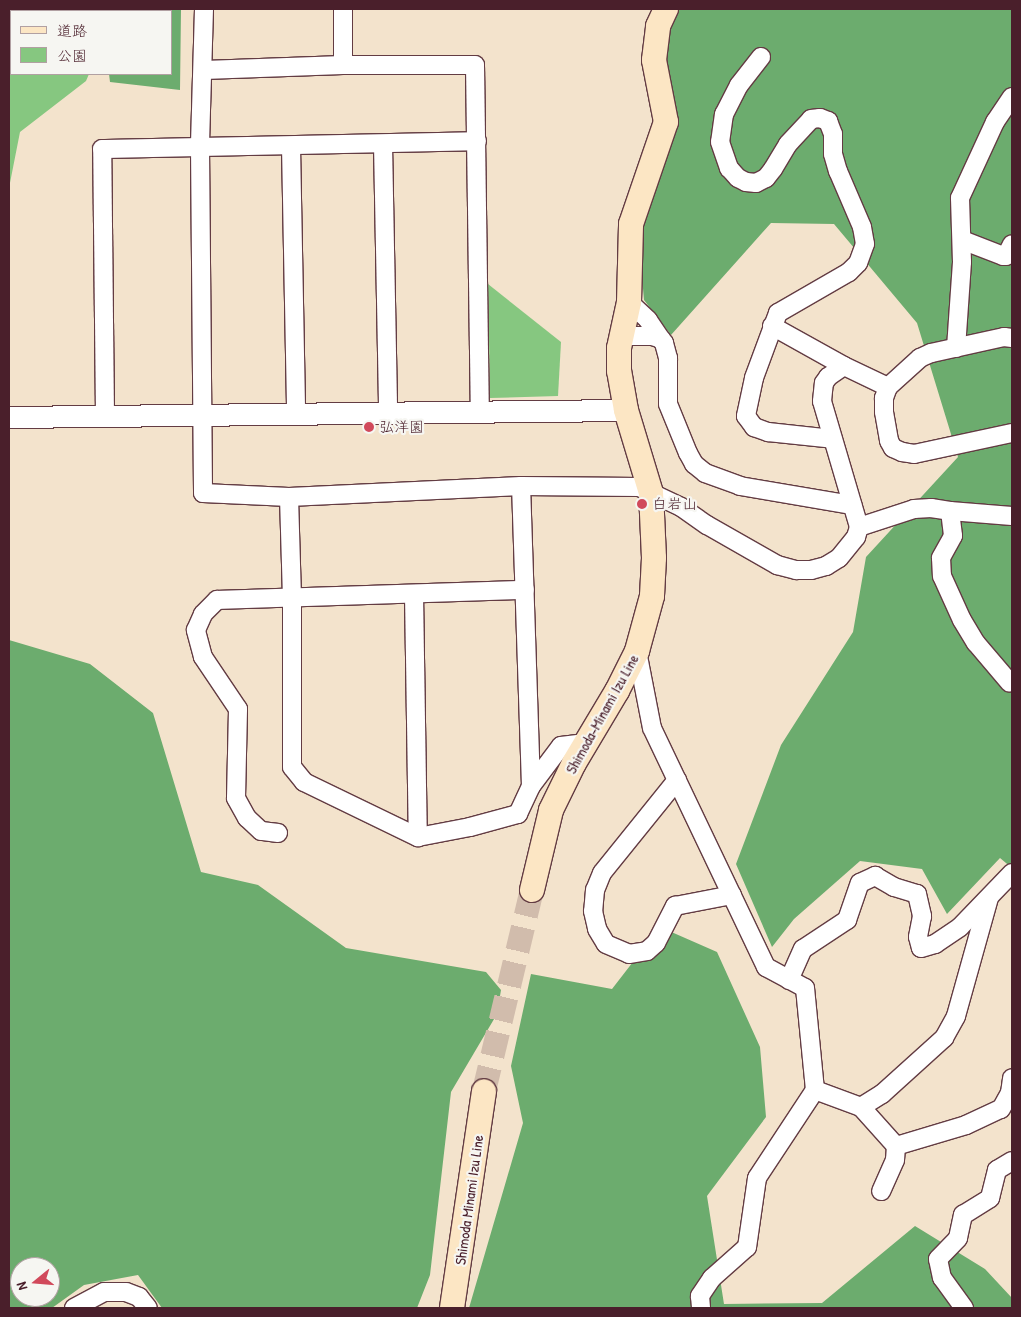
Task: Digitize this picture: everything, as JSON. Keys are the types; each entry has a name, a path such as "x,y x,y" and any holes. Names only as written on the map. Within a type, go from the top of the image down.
{"main road":[{"name":"Shimoda-Minami Izu Line","path":"532,890 551,810 638,651 652,596 654,558 652,493 626,410 619,371 622,336 629,302 631,224 666,122 654,60 658,26 666,9"},
{"name":"Shimoda Minami Izu Line","path":"452,1308 458,1282 465,1207 484,1091"}],"street":[{"path":"204,9 204,70 200,147 203,493 289,498 521,486 639,487 681,508 758,556 778,565 796,570 811,570 826,566 838,558 856,537 859,527 821,393 828,377 844,366"},
{"path":"343,9 343,65"},
{"path":"761,57 739,85 724,114 720,142 730,168 738,178 746,182 756,183 766,178 788,144 811,119 820,118 828,121 833,134 833,154 838,171 862,227 865,244 858,263 849,272 778,313 754,378 746,416 754,427 768,432 833,439"},
{"path":"204,70 343,65 475,65 480,412"},
{"path":"956,348 962,240 960,198 995,122 1012,97"},
{"path":"106,416 102,149 477,141"},
{"path":"383,144 388,412"},
{"path":"291,146 296,414"},
{"path":"962,240 1003,256 1006,256 1012,244"},
{"path":"629,302 648,320 664,343 668,358 668,404 694,464 705,473 740,486 852,505"},
{"path":"772,326 844,366 888,387"},
{"path":"622,336 652,336 661,339"},
{"path":"1012,338 1004,337 931,353 920,358 888,387 884,398 886,430 889,442 894,448 902,452 914,454 1012,433"},
{"path":"9,417 626,410"},
{"path":"521,486 532,786"},
{"path":"289,498 292,596 292,767 304,782 418,837 470,827 518,814 532,786 561,746 586,744"},
{"path":"859,527 914,509 931,508 1012,516"},
{"path":"950,511 953,536 941,558 942,576 962,620 976,643 1010,683"},
{"path":"278,833 261,831 247,818 236,798 238,709 203,656 196,630 203,614 217,600 292,596 525,590"},
{"path":"414,594 418,837"},
{"path":"638,651 652,728 766,967 805,988 815,1090 757,1178 747,1247 712,1278 700,1296 700,1308"},
{"path":"677,780 602,873 594,897 592,911 597,929 606,944 630,954 647,952 656,943 675,906 732,895"},
{"path":"789,980 802,949 847,920 860,883 875,876 894,886 917,894 922,916 918,937 921,948 935,944 960,927 1012,873"},
{"path":"861,1107 882,1094 944,1038 956,1016 991,893"},
{"path":"896,1146 966,1125 1001,1109 1010,1094 1012,1078"},
{"path":"815,1090 861,1107 896,1146 895,1160 881,1191"},
{"path":"964,1308 942,1278 938,1259 958,1238 963,1215 990,1198 997,1170 1012,1161"},
{"path":"74,1308 104,1292 126,1292 139,1297 148,1308"}],"green space":[{"path":"9,9 104,9 10,10 10,75 89,75 86,81 20,132 9,188"},
{"path":"181,9 180,90 110,82 109,75 172,75 172,10 103,10"},
{"path":"672,9 1012,9 1012,868 1000,858 947,914 922,869 860,861 794,919 772,947 736,864 781,745 853,632 866,557 958,457 917,323 834,224 771,223 671,335 644,300 636,208 666,122 658,26"},
{"path":"488,284 561,342 558,396 490,398"},
{"path":"9,640 90,664 153,713 201,872 258,885 346,948 486,972 501,990 497,1014 451,1092 430,1275 417,1308 162,1308 138,1275 84,1285 60,1302 60,1257 10,1257 10,1307 53,1307 9,1308"},
{"path":"660,927 717,952 760,1047 766,1117 707,1196 724,1304 822,1303 915,1226 985,1269 1012,1298 1012,1308 469,1308 523,1123 511,1066 531,974 612,989"}],"tunnel":[{"path":"484,1091 532,890"}],"place":[{"name":"弘洋園","path":"369,427"},
{"name":"白岩山","path":"642,504"}]}
